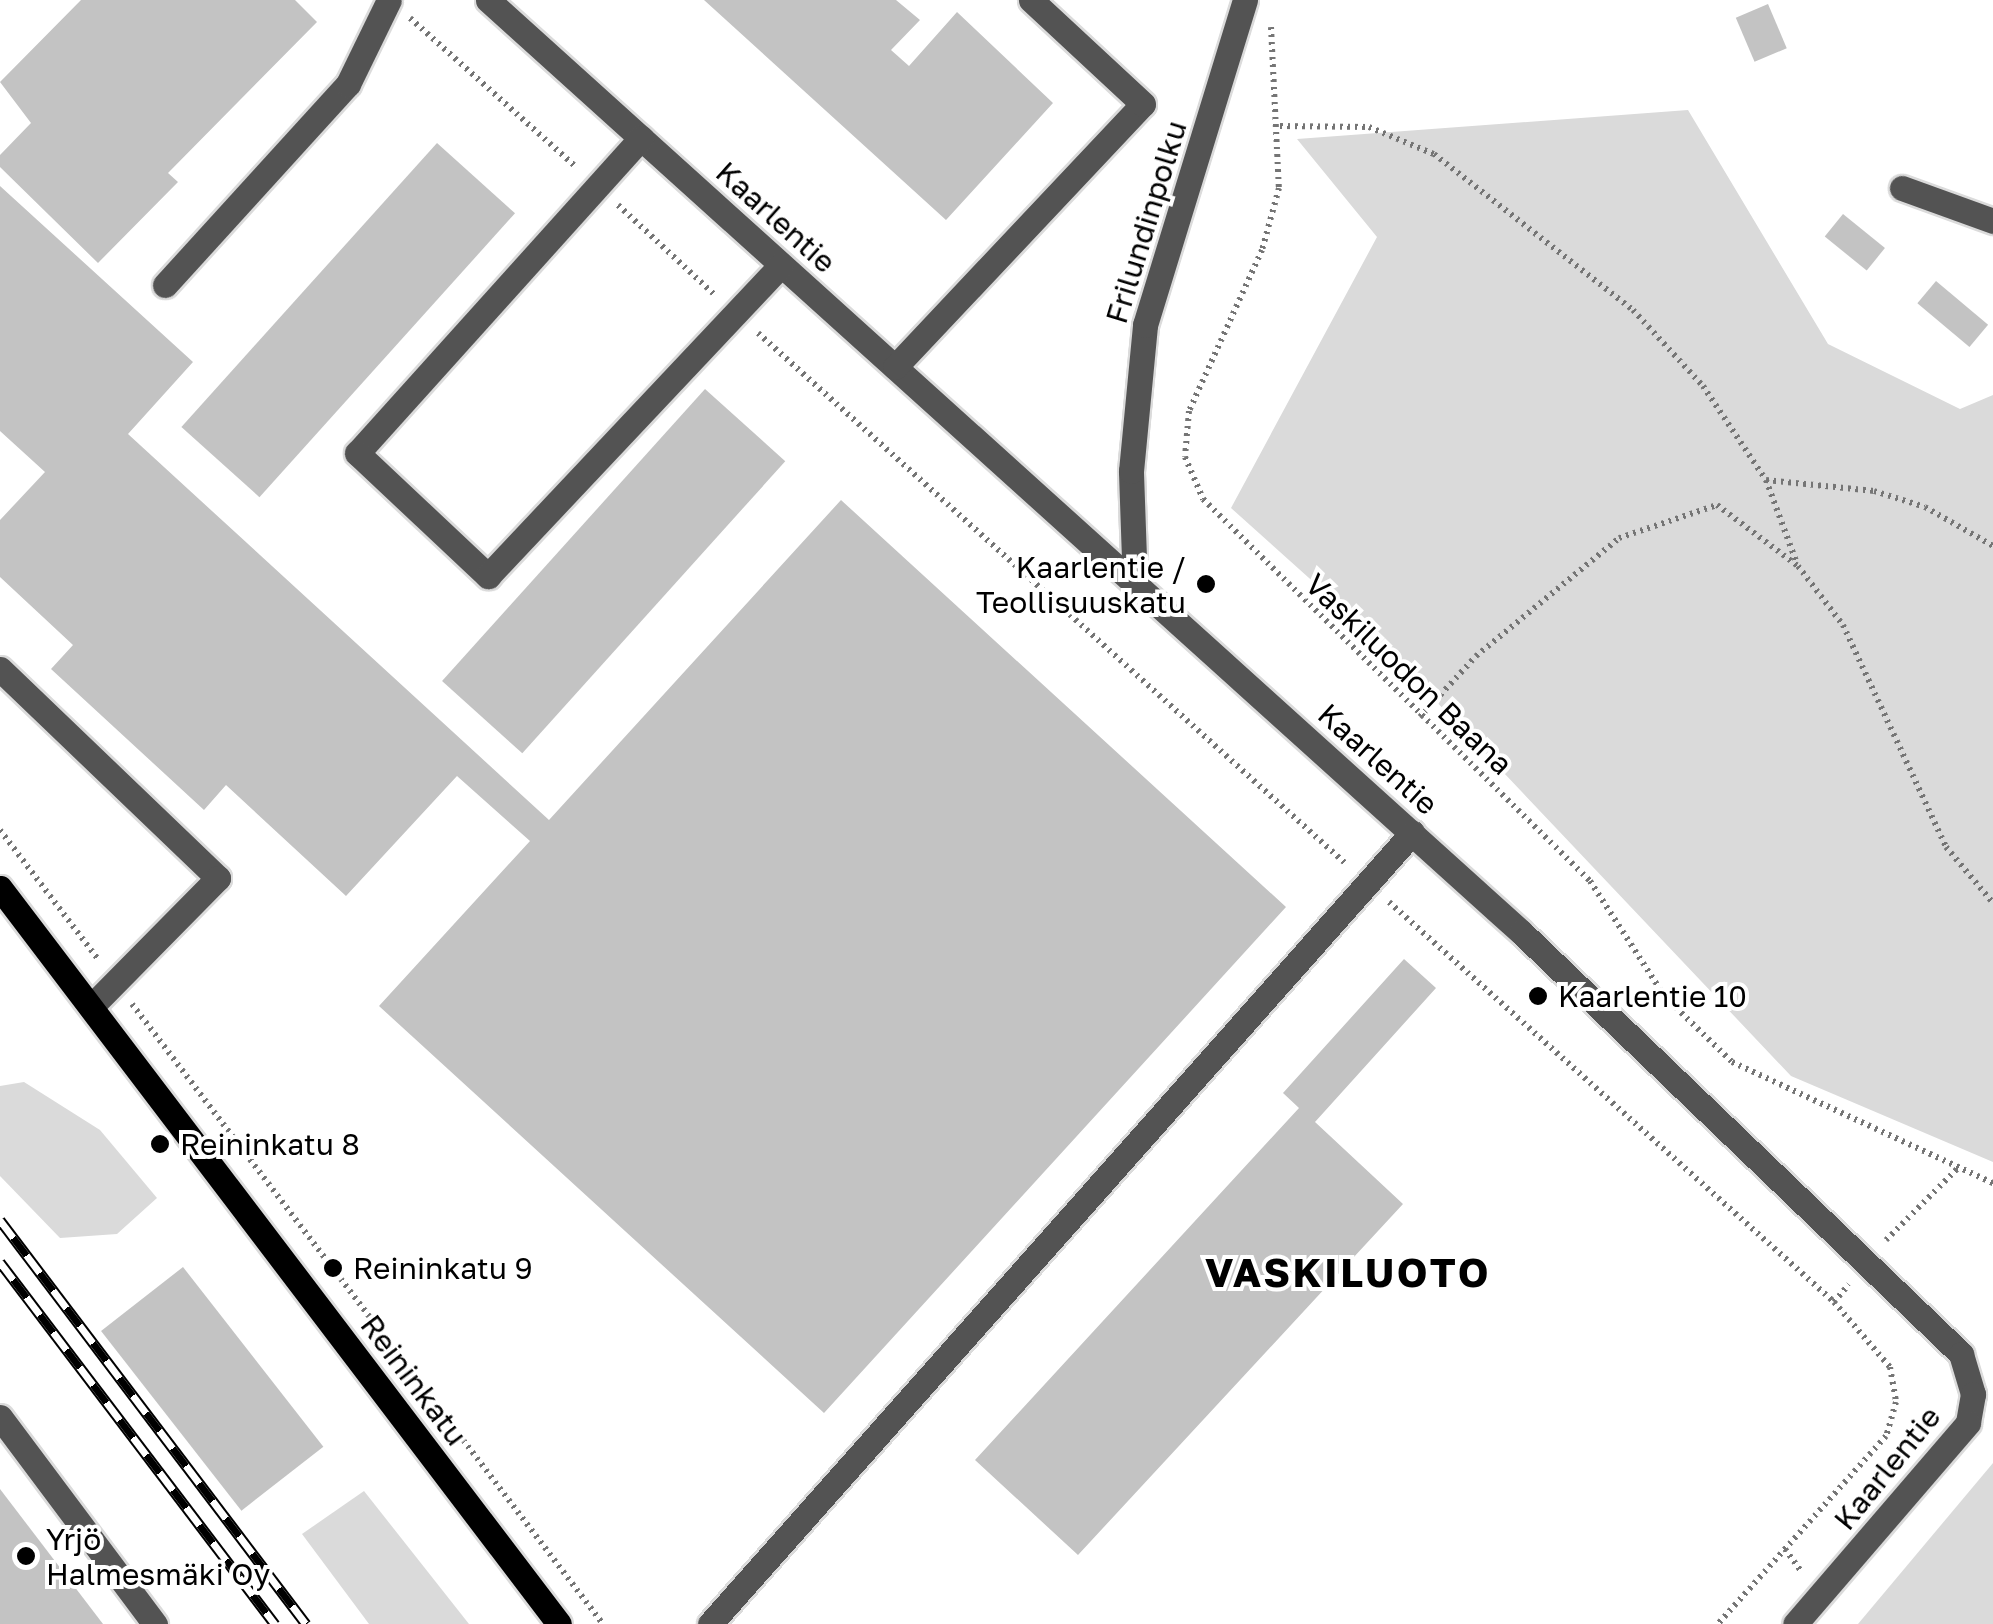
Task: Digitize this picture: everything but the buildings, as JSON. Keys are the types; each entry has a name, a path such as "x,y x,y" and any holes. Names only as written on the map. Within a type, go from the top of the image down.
{"main road":[{"name":"Reininkatu","path":"0,888 559,1624"}],"street":[{"name":"Kaarlentie","path":"488,0 515,9 640,138 1412,833 1870,1257 1961,1354 1983,1386 1968,1423 1924,1482 1795,1624"},
{"path":"895,367 1142,104 1031,0"},
{"name":"Frilundinpolku","path":"1135,587 1130,471 1145,326 1245,0"},
{"path":"165,285 348,84 397,7"},
{"path":"640,138 358,453 488,576 781,265"},
{"path":"1902,188 1993,221"},
{"path":"0,669 218,878 91,1007"},
{"path":"710,1624 1412,833"},
{"path":"0,1417 155,1624"}],"path":[{"path":"397,7 1834,1302 1890,1366 1896,1402 1886,1436 1718,1624"},
{"name":"Vaskiluodon Baana","path":"1271,11 1280,126 1270,229 1200,381 1185,457 1224,526 1590,881 1665,997 1732,1062 1993,1183"},
{"path":"1280,126 1369,127 1434,154 1658,335 1766,480 1798,566"},
{"path":"1766,480 1874,491 1926,506 1993,546"},
{"path":"1420,717 1476,656 1619,538 1717,505 1798,566 1843,625 1946,847 1993,903"},
{"path":"0,830 603,1624"},
{"path":"1834,1302 1870,1257 1960,1167"}],"shaded area":[{"path":"1688,110 1828,344 1960,409 1993,395 1993,1162 1791,1076 1377,639 1231,508 1377,237 1297,139"},
{"path":"24,1082 100,1130 157,1198 117,1234 60,1238 0,1176 0,1086"},
{"path":"1993,1463 1993,1624 1858,1624"},
{"path":"364,1491 469,1624 369,1624 302,1534"}],"railway":[{"path":"0,1220 306,1624"},
{"path":"0,1262 275,1624"}],"place":[{"name":"Kaarlentie / Teollisuuskatu","path":"1206,584"},
{"name":"Kaarlentie 10","path":"1538,996"},
{"name":"Reininkatu 8","path":"160,1144"},
{"name":"Reininkatu 9","path":"333,1268"},
{"name":"Yrjö Halmesmäki Oy","path":"26,1556"}],"district":[{"name":"VASKILUOTO","path":"1348,1272"}]}
